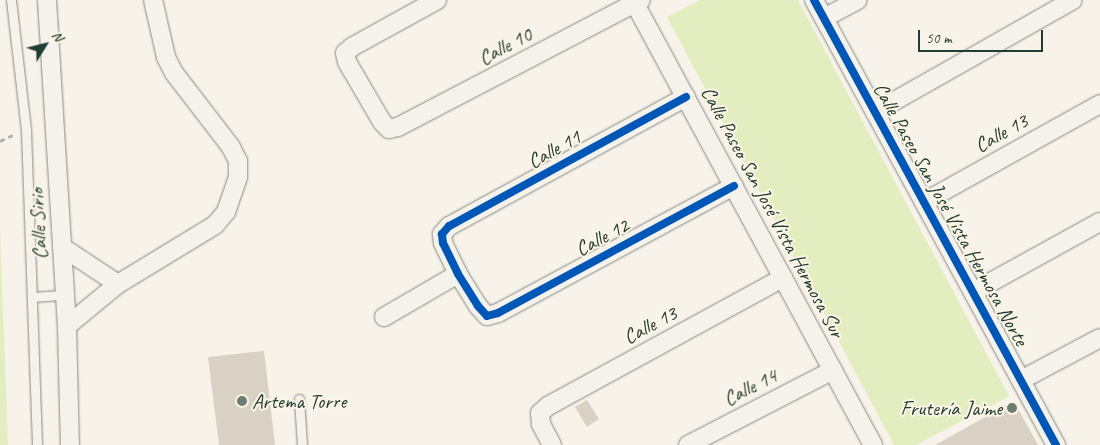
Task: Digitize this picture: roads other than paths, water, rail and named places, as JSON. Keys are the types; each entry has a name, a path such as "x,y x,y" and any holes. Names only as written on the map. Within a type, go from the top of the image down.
{"street":[{"name":"Calle Sirio","path":"46,0 67,326 70,445"},
{"path":"67,326 118,284 214,225 226,212 238,178 238,161 231,146 174,73 166,57 153,0"},
{"name":"Calle 10","path":"437,0 352,47 345,53 347,62 382,122 389,129 398,127 636,1"},
{"name":"Calle Paseo San José Vista Hermosa Norte","path":"814,0 1056,445"},
{"path":"824,18 858,0"},
{"path":"875,112 1072,0"},
{"name":"Calle Paseo San José Vista Hermosa Sur","path":"636,1 873,445"},
{"name":"Calle 11","path":"458,274 443,243 442,234 449,226 686,97"},
{"name":"Calle 13","path":"924,202 1100,104"},
{"name":"Calle 12","path":"458,274 478,306 487,316 498,313 734,186"},
{"path":"973,292 1100,222"},
{"path":"62,246 118,284"},
{"path":"384,317 458,274"},
{"name":"Calle 13","path":"552,445 541,424 540,413 548,406 783,278"},
{"path":"1021,380 1100,338"},
{"name":"Calle 14","path":"688,445 833,370"}],"lane":[{"path":"11,0 26,130 37,445"},
{"path":"32,297 64,295"},
{"path":"299,399 302,445"}],"place":[{"name":"Artema Torre","path":"242,401"},
{"name":"Frutería Jaime","path":"1012,408"}]}
